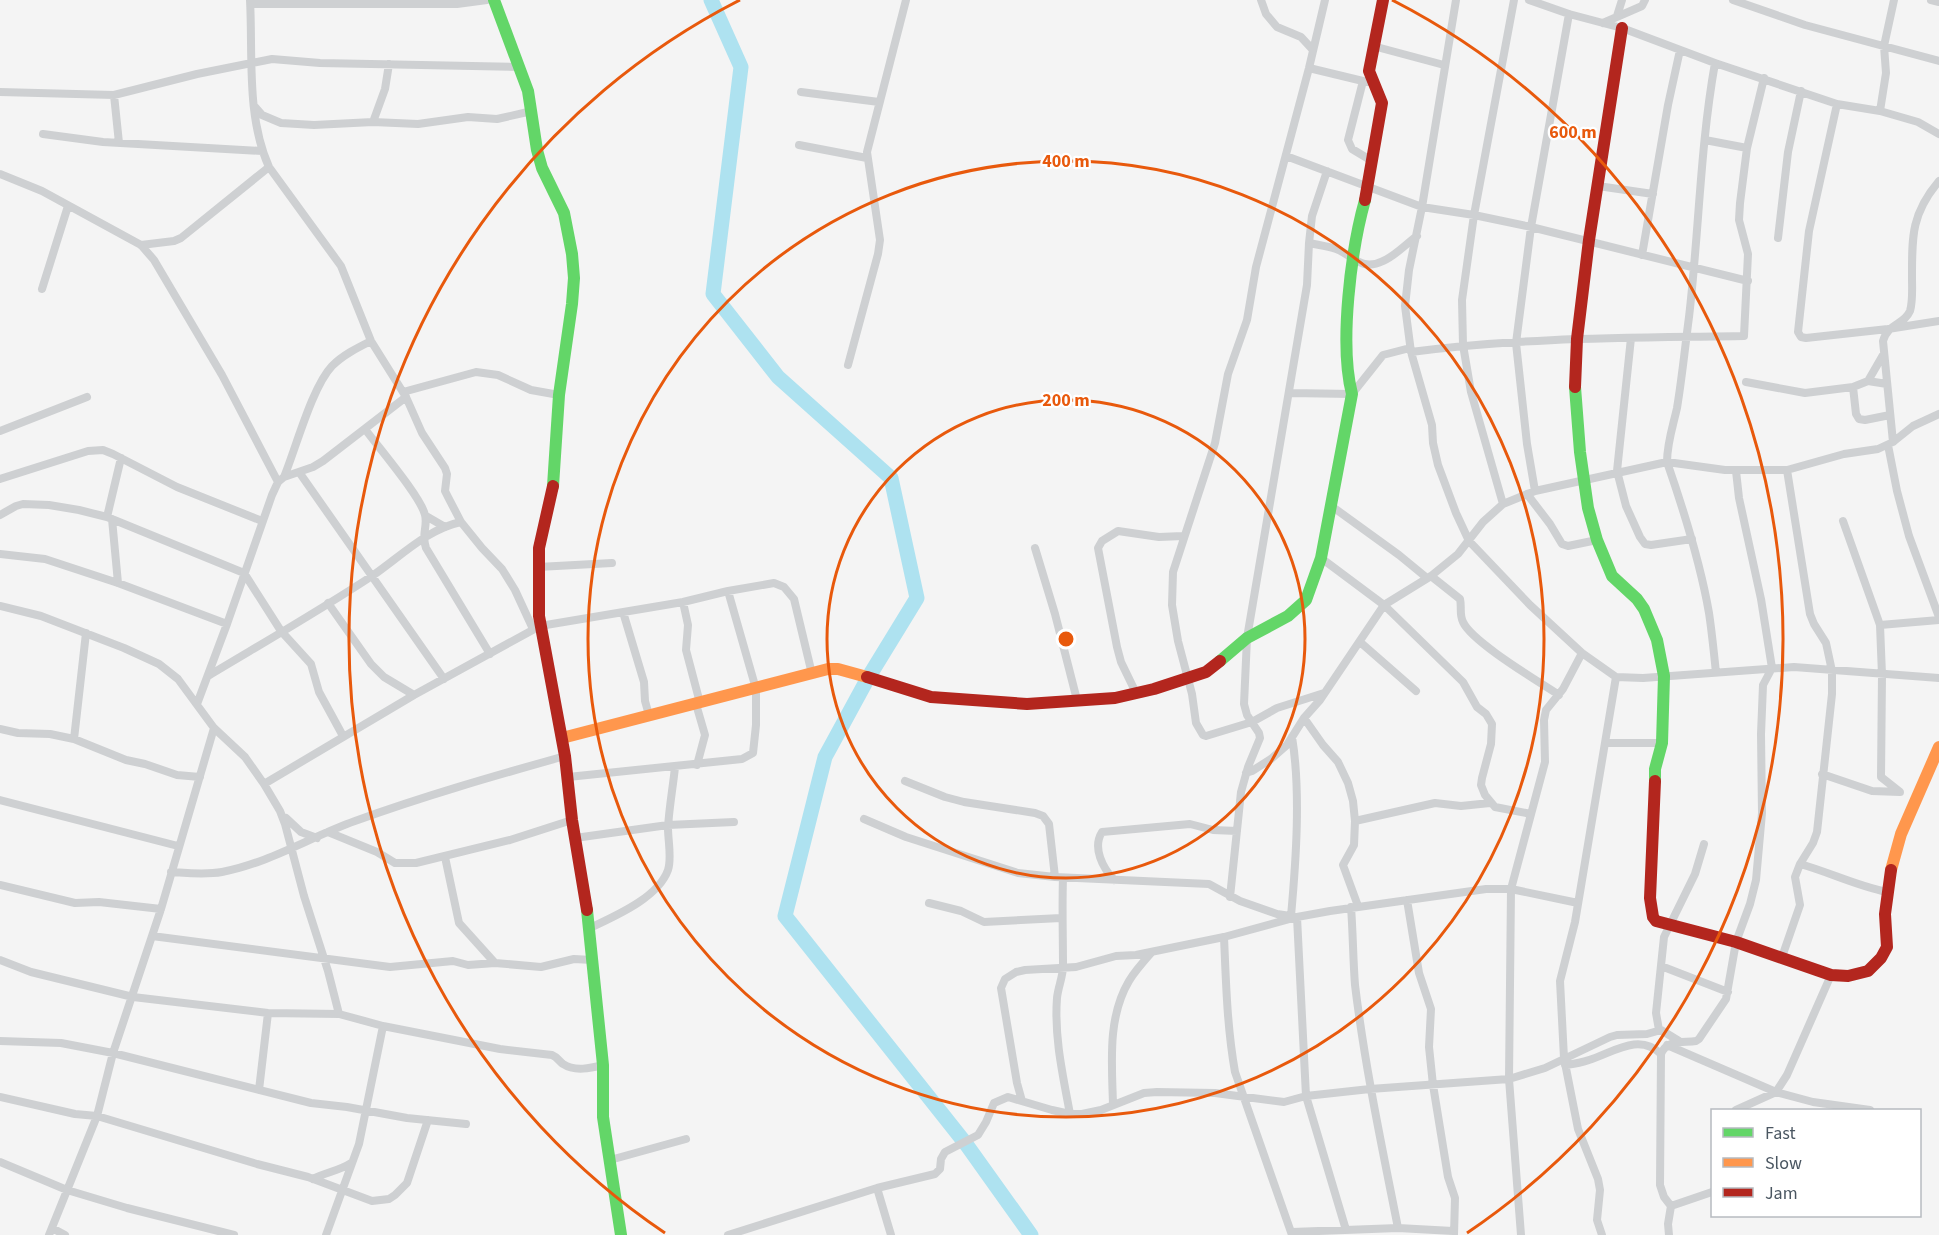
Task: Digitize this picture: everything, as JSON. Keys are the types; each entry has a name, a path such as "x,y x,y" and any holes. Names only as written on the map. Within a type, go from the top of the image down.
{"street":[{"path":"487,0 457,4 251,2 254,107 262,151 269,167 341,266 371,341 404,395 422,433 445,468 447,474 445,490 462,522 506,576 536,628"},
{"path":"495,0 520,67 532,111 537,150 542,168 561,206 572,255 574,278 572,304 559,395 555,470 539,548 536,628 562,738 572,820 590,927 603,1065 603,1117 621,1235"},
{"path":"848,365 880,240 867,158 906,0"},
{"path":"1260,0 1266,14 1277,27 1301,37 1313,50"},
{"path":"1324,693 1277,708 1252,722 1203,735 1196,723 1189,679 1178,641 1171,588 1183,536 1215,442 1228,374 1247,320 1256,267 1325,0"},
{"path":"1372,161 1352,149 1348,140 1369,83 1373,46 1383,0"},
{"path":"1455,0 1422,207 1409,270 1405,306 1410,350 1432,425 1438,465 1469,541 1530,605 1582,652 1616,676 1630,679 1794,667 1939,678"},
{"path":"1503,504 1474,402 1463,345 1462,300 1474,215 1514,0"},
{"path":"1529,0 1569,14 1622,28 1715,63 1837,104 1880,111 1918,122 1939,134"},
{"path":"1617,16 1622,0"},
{"path":"1603,23 1642,6 1645,0"},
{"path":"1733,0 1805,25 1939,61"},
{"path":"1880,111 1886,73 1884,46 1894,0"},
{"path":"1931,0 1939,2"},
{"path":"1569,14 1531,227 1516,343 1531,492 1562,544 1568,546 1597,540"},
{"path":"1622,28 1589,240 1577,339 1575,384 1580,452 1588,508 1597,540 1612,576 1637,599 1644,609 1657,640 1664,676 1662,743 1655,769 1650,898 1653,917 1656,921 1736,942 1831,975 1858,974 1874,966 1881,958 1888,941 1885,914 1887,892 1898,844 1939,747"},
{"path":"1301,37 1317,32"},
{"path":"1373,46 1444,65"},
{"path":"1642,255 1680,50"},
{"path":"0,92 114,95 272,59 520,67"},
{"path":"1715,63 1709,97 1695,267 1667,462 1692,539 1708,613 1716,673"},
{"path":"373,122 386,89 389,64"},
{"path":"1309,68 1369,83 1382,96 1354,262 1346,367 1348,385 1352,394"},
{"path":"562,738 828,669 838,669 931,697 1027,704 1115,698 1189,679 1206,672 1247,638 1288,616 1306,600 1321,558 1352,394 1383,355 1463,345 1577,339 1744,336 1748,254 1745,235 1739,220 1747,148 1764,78"},
{"path":"1778,238 1788,152 1802,91"},
{"path":"801,92 879,102"},
{"path":"114,95 119,143"},
{"path":"1837,104 1809,231 1798,332 1801,337 1806,338 1939,321"},
{"path":"254,107 262,115 281,123 314,125 373,122 418,124 468,117 497,119 532,111"},
{"path":"44,134 119,143 262,151"},
{"path":"1705,140 1747,148"},
{"path":"799,145 867,158"},
{"path":"1286,156 1422,207 1474,215 1589,240 1748,281"},
{"path":"141,245 181,238 269,167"},
{"path":"1230,897 1240,792 1260,738 1247,715 1244,704 1247,638 1307,285 1312,216 1327,171"},
{"path":"0,174 42,191 141,245 154,260 281,480"},
{"path":"1880,625 1939,619 1897,491 1883,341 1888,329 1906,318 1911,308 1912,240 1916,217 1926,197 1939,181"},
{"path":"1598,186 1653,194"},
{"path":"42,289 68,206"},
{"path":"1309,243 1335,249 1354,262 1370,264 1382,262 1416,236"},
{"path":"1631,338 1617,471 1626,506 1645,544 1651,546 1692,539"},
{"path":"197,704 262,521 320,382 331,367 345,355 371,341"},
{"path":"1868,381 1883,355"},
{"path":"281,480 323,461 404,395 476,372 498,375 531,390 559,395"},
{"path":"1746,382 1805,393 1853,387 1868,381 1887,384"},
{"path":"1853,387 1856,414 1859,419 1890,415"},
{"path":"1290,393 1352,394"},
{"path":"0,431 87,397"},
{"path":"1246,773 1271,759 1287,745 1384,605 1430,577 1458,554 1484,522 1503,504 1531,492 1617,471 1667,462 1736,471 1786,470 1844,453 1878,449 1891,443 1913,426 1939,414"},
{"path":"365,429 412,492 426,516 445,527"},
{"path":"0,479 88,451 103,450 177,487 262,521"},
{"path":"118,583 110,518 121,458"},
{"path":"1782,957 1800,905 1794,881 1816,832 1832,694 1832,671 1826,643 1810,614 1806,577 1786,470"},
{"path":"1669,1235 1671,1206 1664,1197 1660,1185 1661,1054 1667,1045 1699,1039 1724,1005 1736,942 1756,880 1762,813 1762,685 1772,669 1761,599 1739,498 1736,471"},
{"path":"299,472 444,680"},
{"path":"0,515 23,504 79,510 110,518 244,573 281,632 311,664 319,692 343,736"},
{"path":"1330,505 1458,596 1461,603 1460,614 1467,629 1499,655 1559,694"},
{"path":"426,516 423,539 430,557 490,654"},
{"path":"1843,521 1880,625 1881,777 1900,792 1916,798"},
{"path":"208,676 372,576 423,539 445,527 462,522"},
{"path":"1136,693 1121,662 1117,647 1098,548 1102,541 1118,531 1159,537 1183,536"},
{"path":"1035,548 1077,700"},
{"path":"0,554 45,559 118,583 227,624"},
{"path":"1321,558 1384,605 1463,682 1477,707 1490,718 1493,731 1481,785 1490,803"},
{"path":"538,567 612,563"},
{"path":"264,784 414,695 536,628 774,583 784,587 795,599 812,674"},
{"path":"568,777 697,765 742,759 753,753 756,689 728,591"},
{"path":"683,602 688,625 686,650 705,735 697,765"},
{"path":"328,603 370,664 384,677 414,695"},
{"path":"0,606 30,612 159,664 178,679 214,728 238,749 292,826 317,838"},
{"path":"623,612 644,682 645,701 649,715"},
{"path":"74,739 86,633"},
{"path":"1360,642 1416,691"},
{"path":"1521,1235 1509,1079 1511,889 1545,762 1544,720 1546,710 1559,694 1582,652"},
{"path":"1602,1235 1597,1220 1600,1190 1598,1179 1578,1129 1565,1061 1560,981 1578,903 1616,676"},
{"path":"1304,718 1343,769 1353,801 1354,845 1343,865 1355,907 1355,983 1370,1089 1398,1228"},
{"path":"65,1235 51,1231 97,1116 113,1053 161,909 214,728"},
{"path":"0,729 18,733 51,734 74,739 126,760 145,764 177,776 200,777"},
{"path":"1292,737 1297,778 1294,917 1306,1096 1346,1230"},
{"path":"1606,743 1662,743"},
{"path":"171,872 221,872 243,866 291,849 328,832 449,789 565,756"},
{"path":"590,927 627,911 662,881 669,868 668,825 675,767"},
{"path":"1822,774 1872,791 1900,792"},
{"path":"905,780 945,797 964,802 1035,813 1043,816 1049,824 1059,878 1064,969 1057,998 1060,1065 1070,1114"},
{"path":"0,800 178,846"},
{"path":"1355,821 1435,803 1461,806 1490,803 1504,810 1531,813"},
{"path":"280,811 339,1014"},
{"path":"864,819 906,837 1018,873 1059,878 1209,884 1219,888 1230,897 1261,909 1294,917"},
{"path":"328,832 377,852 396,863 416,863 510,840 572,820"},
{"path":"575,838 668,825 734,822"},
{"path":"1114,880 1106,870 1099,853 1099,838 1102,832 1190,824 1214,830 1237,831"},
{"path":"1659,1030 1656,1013 1663,943 1669,925 1695,874 1704,844"},
{"path":"445,857 459,923 495,963"},
{"path":"1800,864 1861,886 1887,892"},
{"path":"0,885 75,903 99,902 161,909"},
{"path":"1022,1101 1001,988 1002,982 1010,975 1025,970 1064,969 1116,956 1224,937 1294,917 1486,889 1511,889 1578,903"},
{"path":"1224,937 1226,988 1235,1072 1292,1233 1398,1228 1453,1233 1455,1198 1448,1177 1433,1085 1430,1047 1431,1009 1419,973 1407,900"},
{"path":"929,903 961,911 984,922 1061,918"},
{"path":"152,936 390,967 453,961 468,964 495,963 541,967 574,959 592,960"},
{"path":"1113,1105 1113,1032 1118,1008 1129,980 1152,951"},
{"path":"0,960 31,972 133,997 268,1013 339,1014 383,1026 500,1049 552,1055 561,1064 570,1067 590,1068 603,1065"},
{"path":"1661,966 1728,992"},
{"path":"1738,1109 1776,1092 1787,1075 1831,975"},
{"path":"259,1090 268,1013"},
{"path":"326,1235 359,1144 383,1026"},
{"path":"1008,1097 1070,1114 1089,1113 1144,1093 1157,1092 1202,1092 1284,1102 1306,1096 1370,1089 1509,1079 1565,1061 1617,1035 1647,1034 1659,1030 1666,1031 1679,1041"},
{"path":"0,1041 61,1043 113,1053 310,1103 407,1118 466,1124"},
{"path":"1565,1061 1588,1060 1630,1044 1652,1047 1661,1054"},
{"path":"1667,1045 1776,1092 1842,1109"},
{"path":"728,1235 877,1188 938,1172 942,1155 978,1134 987,1122 994,1103 1008,1097 1017,1083"},
{"path":"0,1097 75,1114 97,1116 314,1179 372,1201 389,1199 407,1183 428,1120"},
{"path":"610,1160 686,1139"},
{"path":"0,1162 67,1190 234,1235"},
{"path":"314,1179 351,1163"},
{"path":"877,1188 891,1235"},
{"path":"1671,1206 1711,1193"}],"waterway":[{"path":"711,0 741,67 713,294 778,377 891,478 917,598 868,678 825,757 785,916 966,1144 1031,1235"}],"traffic: fast":[{"path":"494,0 528,91 537,150 542,168 564,213 572,254 574,278 572,304 559,395 553,486"},
{"path":"1220,661 1247,638 1288,616 1306,600 1321,558 1352,394 1347,350 1348,297 1355,244 1365,200"},
{"path":"1575,387 1580,452 1588,508 1597,540 1612,576 1637,599 1644,609 1657,640 1664,676 1662,743 1655,769 1655,781"},
{"path":"587,910 603,1065 603,1117 621,1235"}],"traffic: slow":[{"path":"562,738 828,669 838,669 867,677"},
{"path":"1891,870 1901,834 1939,747"}],"traffic: jam":[{"path":"1365,200 1382,103 1369,71 1383,0"},
{"path":"1575,387 1577,339 1589,240 1622,28"},
{"path":"553,486 539,548 539,616 565,756 572,820 587,910"},
{"path":"867,677 931,697 1027,704 1115,698 1154,689 1206,672 1220,661"},
{"path":"1655,781 1650,898 1653,917 1656,921 1736,942 1831,975 1848,976 1868,971 1881,958 1887,947 1885,914 1891,870"}]}
